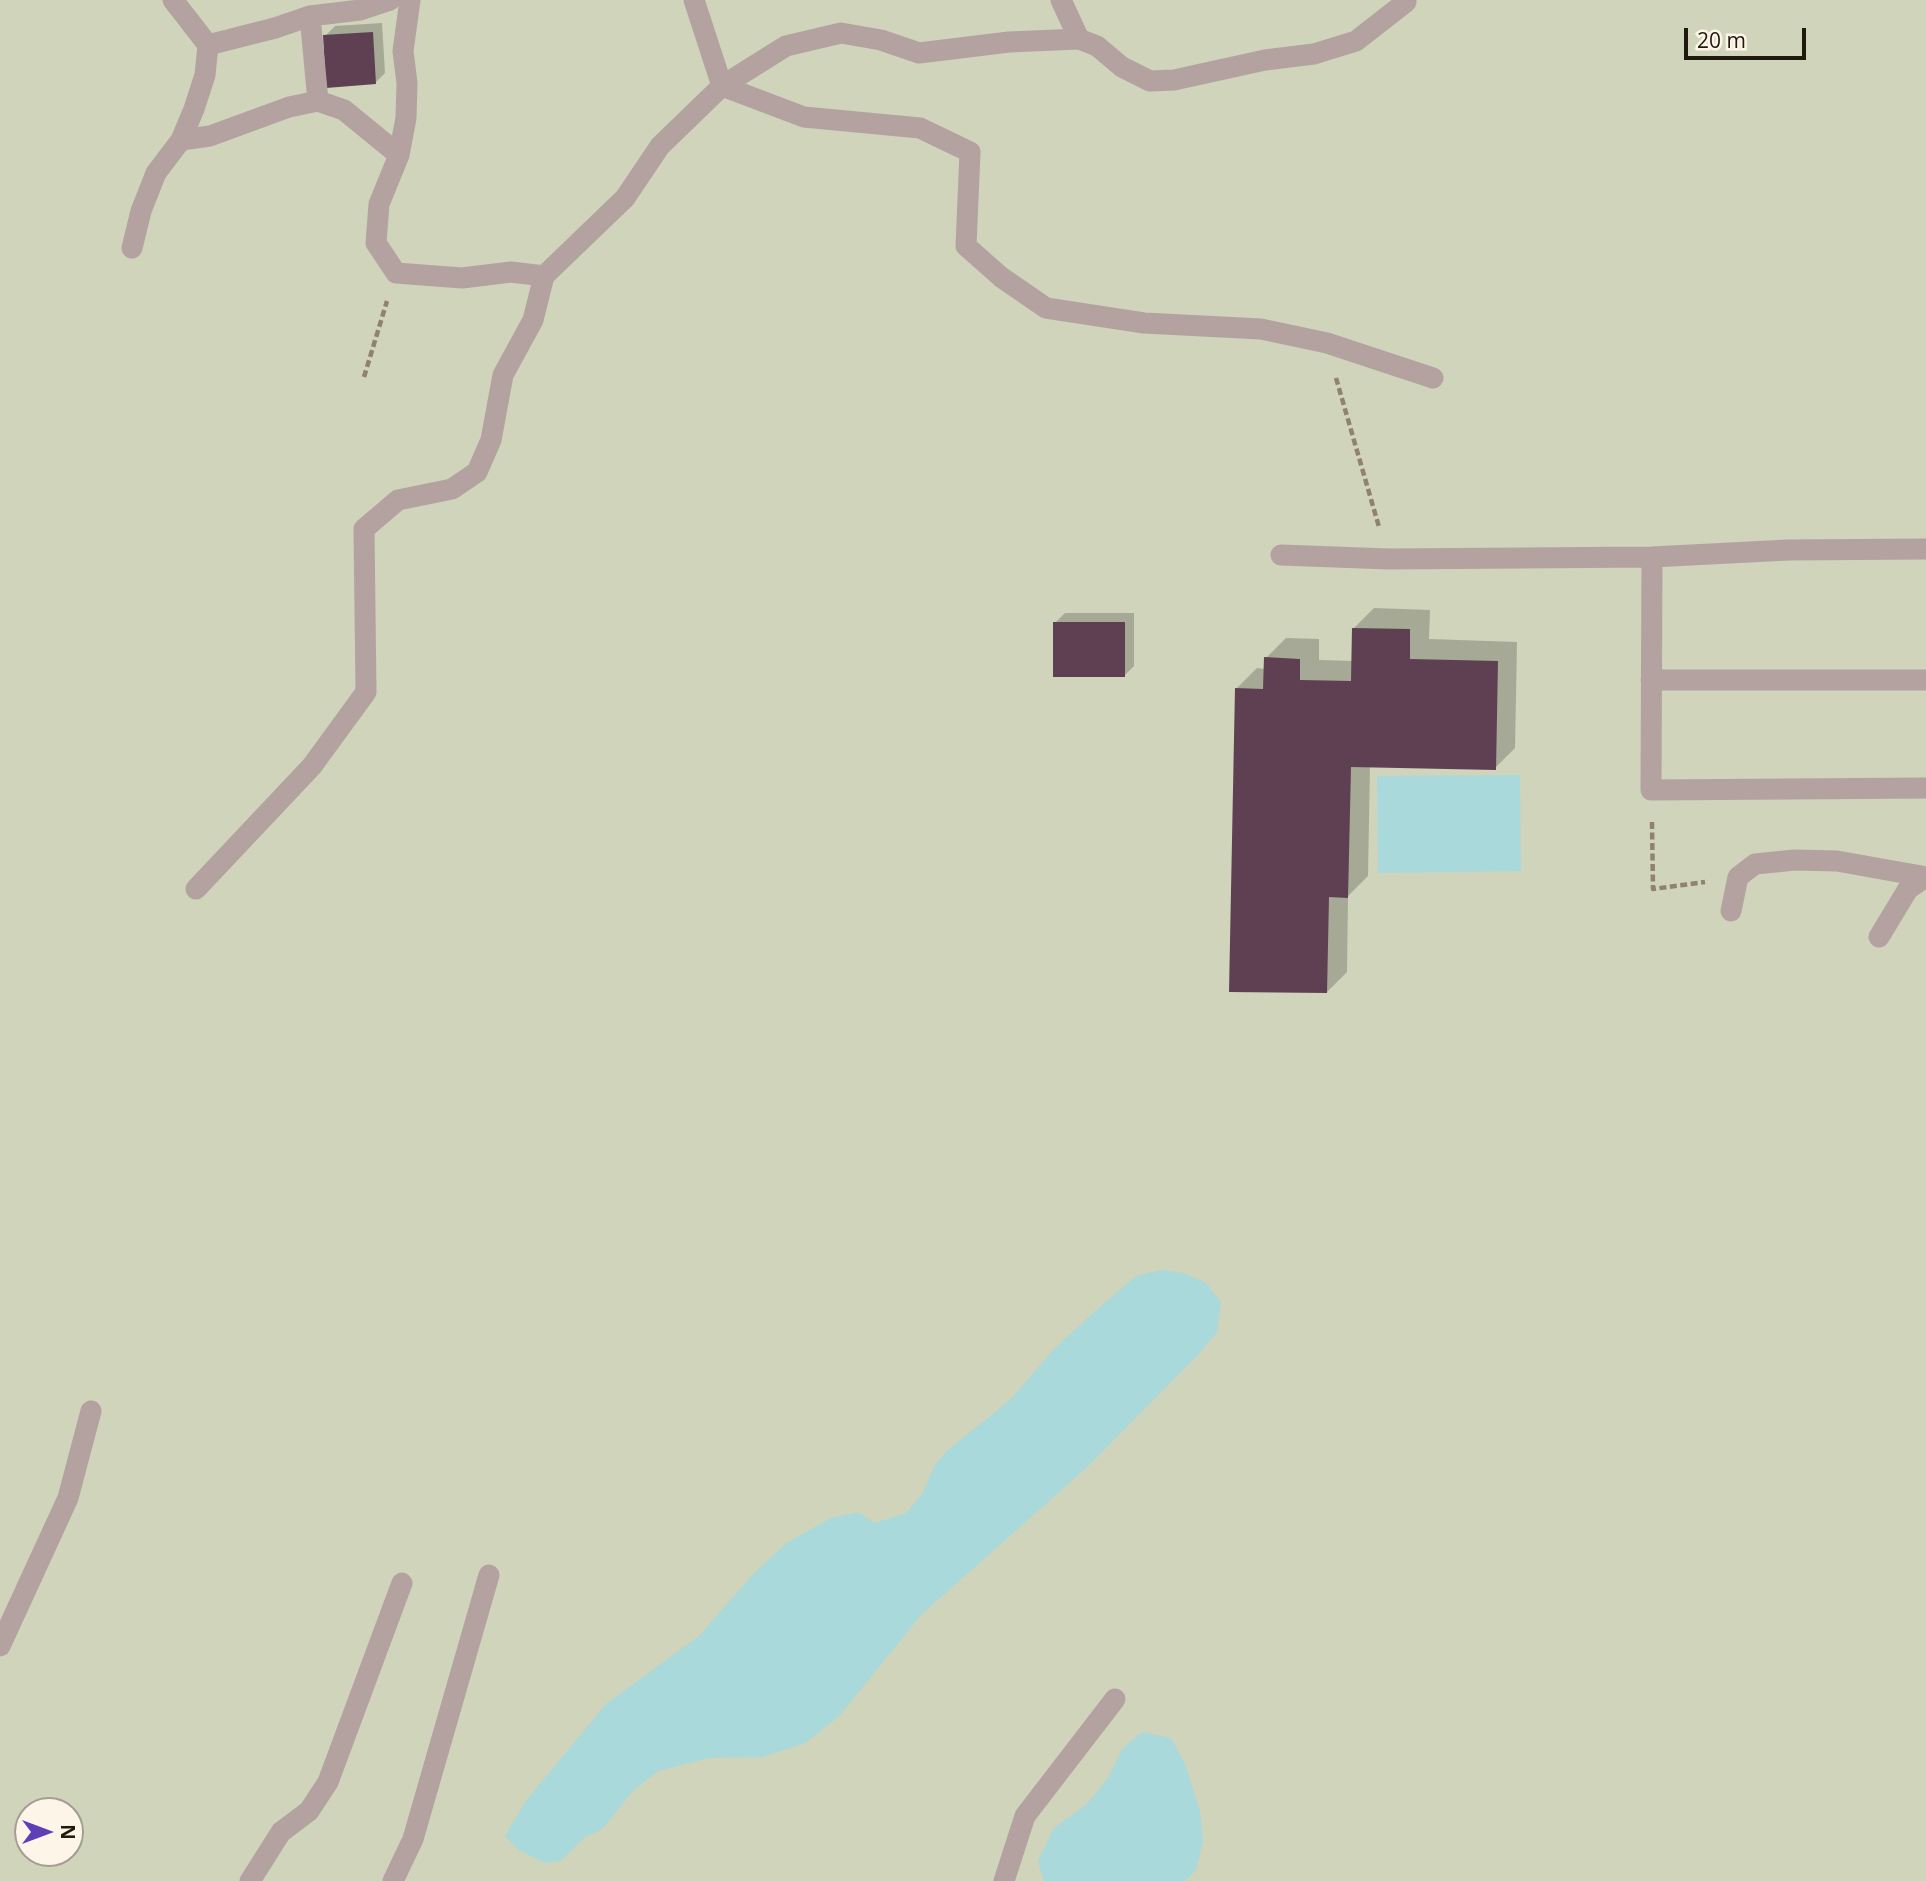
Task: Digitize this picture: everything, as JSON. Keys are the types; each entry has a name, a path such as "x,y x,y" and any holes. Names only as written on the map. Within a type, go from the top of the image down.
{"lane":[{"path":"132,248 141,211 156,173 181,140 205,75 208,45 173,0"},
{"path":"208,45 310,16 360,10 390,0"},
{"path":"410,0 402,51 407,83 406,118 399,155 379,204 376,243 396,273 463,278 511,272 544,276"},
{"path":"694,0 722,86"},
{"path":"1061,0 1079,38"},
{"path":"196,889 312,765 366,692 365,529 398,500 452,489 477,472 491,440 503,374 533,320 544,276 625,198 660,145 722,86 786,46 841,33 881,40 919,53 1009,42 1079,38 1097,46 1122,67 1150,81 1174,80 1265,60 1314,54 1356,41 1406,2"},
{"path":"310,16 317,101"},
{"path":"722,86 804,117 920,128 970,152 966,246 1001,277 1046,308 1144,323 1261,329 1327,343 1433,378"},
{"path":"181,140 210,136 289,107 317,101 344,110 399,155"},
{"path":"1281,555 1389,559 1652,557 1788,550 1926,549"},
{"path":"1652,557 1651,790 1926,788"},
{"path":"1651,680 1926,680"},
{"path":"1731,911 1738,877 1755,864 1796,860 1837,861 1926,877"},
{"path":"1879,937 1908,889 1926,877"},
{"path":"0,1646 68,1498 91,1411"},
{"path":"393,1881 413,1839 489,1575"},
{"path":"250,1881 281,1832 309,1811 328,1782 402,1583"},
{"path":"1004,1881 1024,1816 1115,1699"}],"path":[{"path":"364,377 396,273"},
{"path":"1327,343 1389,559"},
{"path":"1651,790 1653,889 1738,877"}],"green space":[{"path":"0,0 1926,0 1926,1881 0,1881"}],"water":[{"path":"1520,775 1521,871 1378,873 1377,776"},
{"path":"1161,1270 1184,1273 1206,1283 1221,1302 1217,1332 1197,1356 1086,1468 922,1614 839,1716 805,1743 763,1757 709,1758 658,1771 634,1790 601,1830 585,1837 560,1861 545,1863 519,1850 505,1836 525,1802 606,1704 699,1636 755,1572 788,1542 831,1518 858,1512 874,1523 905,1514 922,1494 935,1465 948,1450 1010,1400 1054,1349 1136,1276"},
{"path":"1142,1732 1171,1738 1186,1766 1200,1812 1203,1841 1196,1870 1185,1881 1044,1881 1038,1861 1054,1828 1087,1804 1108,1778 1122,1749"}],"building":[{"path":"373,32 376,84 326,88 323,35"},
{"path":"1053,622 1125,622 1125,677 1053,677"},
{"path":"1352,628 1410,629 1410,659 1498,661 1496,770 1351,767 1348,898 1329,897 1327,993 1229,992 1235,688 1263,689 1264,657 1300,659 1300,680 1351,681"}]}
